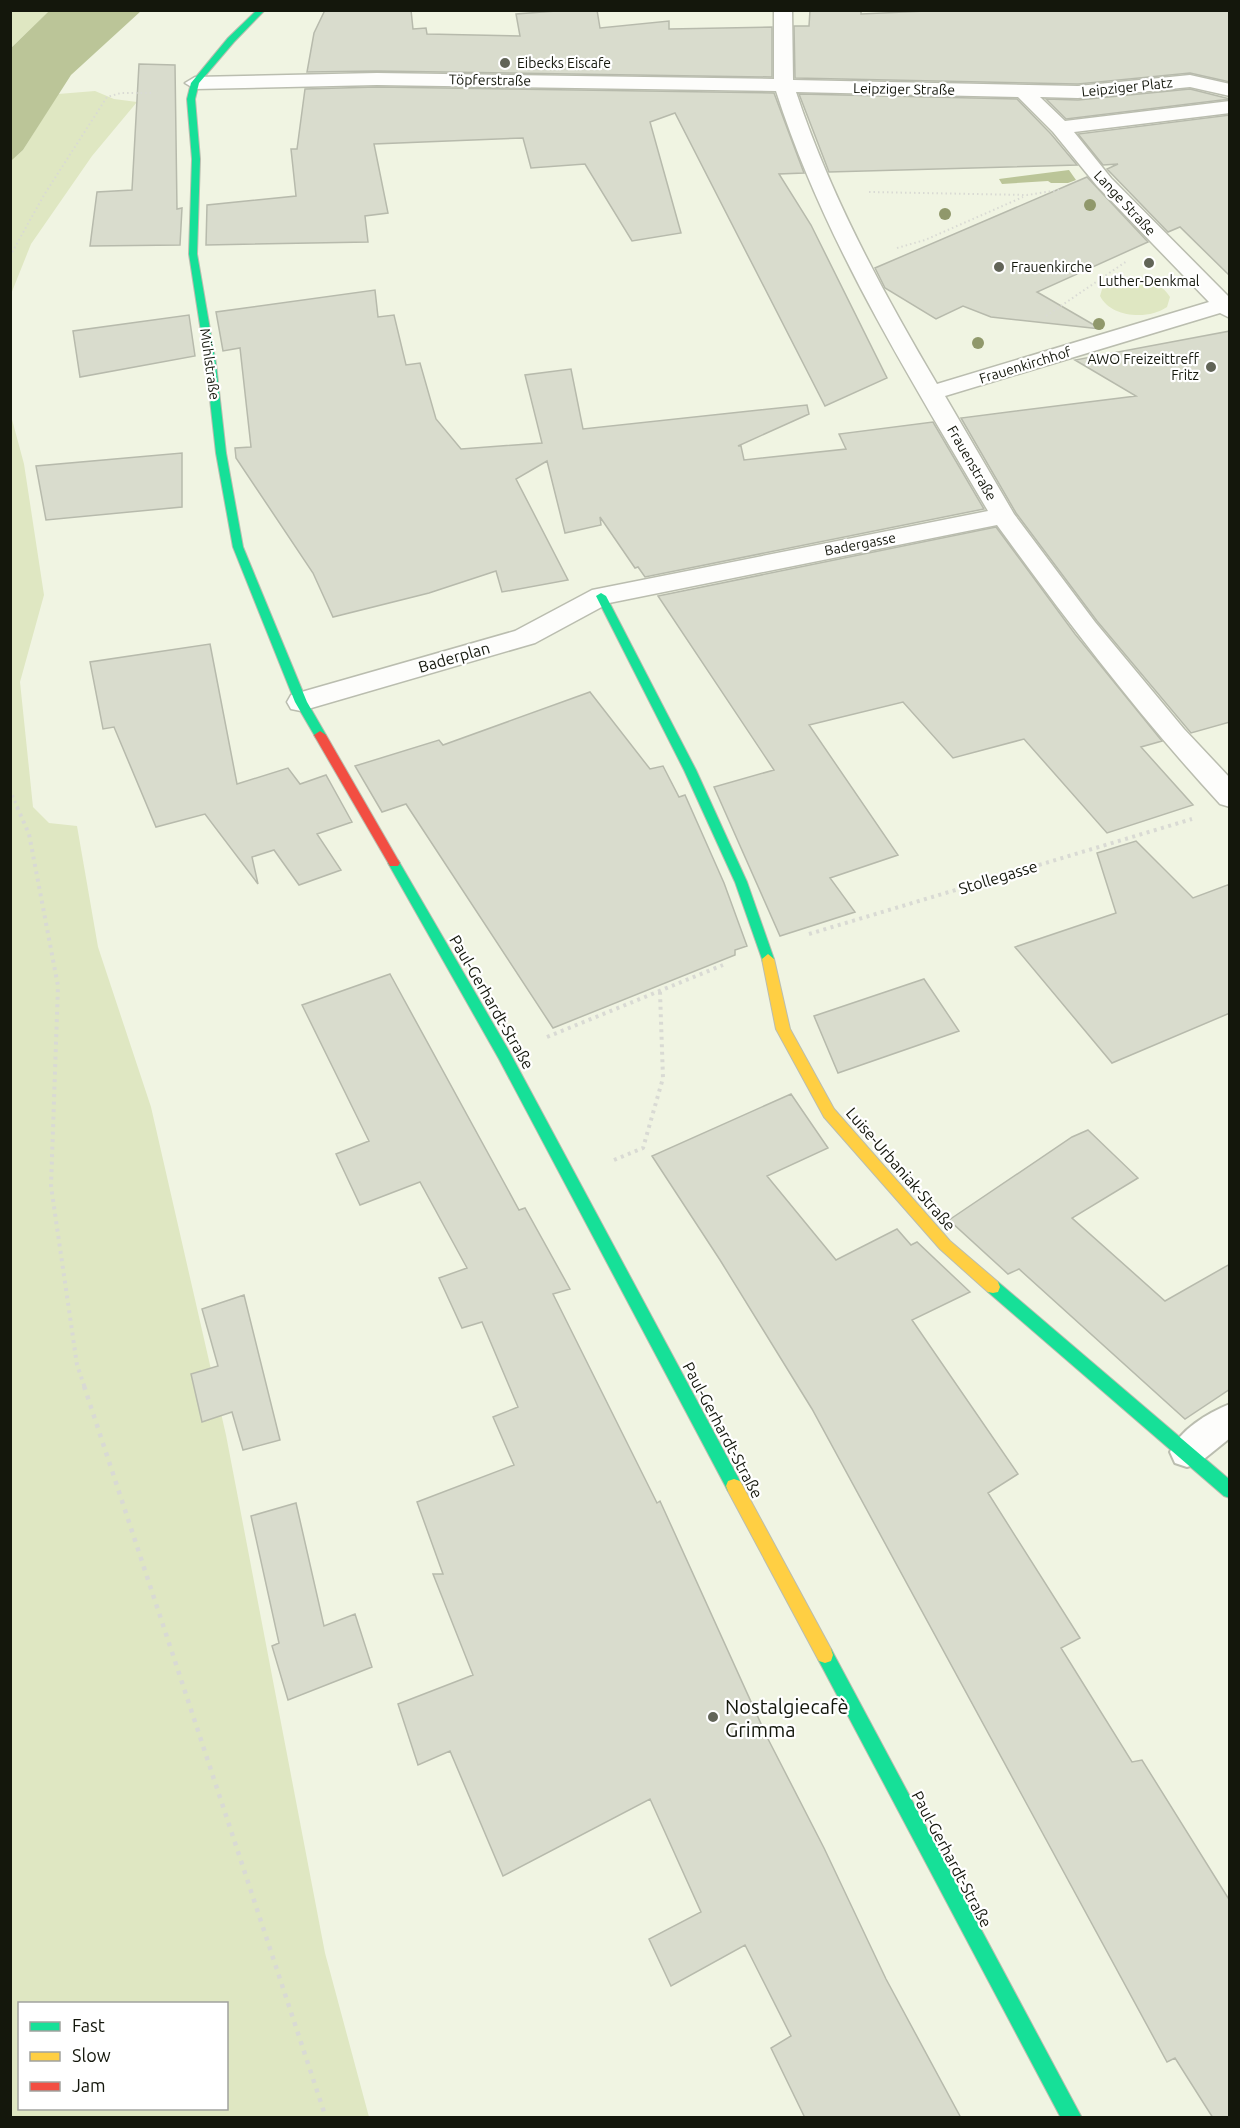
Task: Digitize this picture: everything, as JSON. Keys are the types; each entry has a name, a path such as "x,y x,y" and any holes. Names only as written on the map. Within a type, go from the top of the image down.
{"street":[{"path":"195,83 231,40 262,10"},
{"name":"Frauenstraße","path":"783,10 784,86 801,138 855,259 931,393 1003,516 1086,628 1174,736 1230,797"},
{"name":"Töpferstraße","path":"195,83 377,79 751,83 784,86"},
{"name":"Leipziger Platz","path":"1023,91 1078,92 1190,81 1230,90"},
{"name":"Mühlstraße","path":"195,83 191,99 196,159 193,254 211,364 221,453 238,547 300,702"},
{"name":"Leipziger Straße","path":"784,86 1023,91"},
{"name":"Lange Straße","path":"1023,91 1060,128 1104,182 1226,308"},
{"name":"Leipziger Platz","path":"1060,128 1230,107"},
{"name":"Frauenkirchhof","path":"931,393 1226,308"},
{"name":"Badergasse","path":"718,572 1003,516"},
{"name":"Baderplan","path":"300,702 525,637 602,596 718,572"},
{"name":"Luise-Urbaniak-Straße","path":"602,596 690,770 766,946 783,1029 829,1113 945,1245 1230,1491"},
{"name":"Paul-Gerhardt-Straße","path":"300,702 504,1054 1072,2118"}],"lane":[{"path":"1187,1452 1230,1419"}],"path":[{"path":"10,256 44,195 107,97 121,93"},
{"path":"825,191 1027,195 1104,182"},
{"path":"855,259 926,240 1027,195"},
{"path":"10,790 29,834 58,986 51,1186 77,1365 326,2118"},
{"name":"Stollegasse","path":"504,1054 660,992 766,946 1196,818"},
{"path":"570,1178 643,1148 663,1078 660,992"}],"shaded area":[{"path":"11,10 49,10 49,11 11,48"},
{"path":"49,11 141,11 71,75 23,150 11,161 11,48"},
{"path":"95,91 114,99 137,102 92,156 31,244 11,294 11,161 23,150 58,94"},
{"path":"1069,170 1076,180 1068,183 1048,181 1002,184 999,179"},
{"path":"1125,278 1144,280 1162,287 1170,297 1167,307 1141,315 1121,313 1113,309 1100,296 1103,286"},
{"path":"10,412 24,464 44,595 20,682 33,807 49,823 77,826 98,947 151,1107 226,1435 325,1953 369,2117 11,2117"}],"building":[{"path":"325,10 411,10 413,29 426,28 427,34 520,36 516,14 570,10 597,10 600,28 669,21 669,29 772,27 772,77 307,72 314,33"},
{"path":"810,10 861,10 861,14 949,10 1230,10 1230,82 1190,73 1078,84 795,78 794,26 809,26"},
{"path":"139,64 175,65 177,209 182,208 180,245 90,246 97,192 132,190"},
{"path":"377,87 774,93 804,173 779,174 811,225 887,378 825,406 675,113 650,122 681,233 632,241 585,164 531,168 523,138 374,144 388,213 365,216 368,242 206,245 207,205 296,196 291,149 297,149 305,89"},
{"path":"1190,89 1230,99 1066,119 1046,99 1078,100"},
{"path":"799,94 1017,99 1077,165 829,172"},
{"path":"1230,115 1230,276 1180,227 1168,232 1107,169 1118,164 1103,165 1078,134"},
{"name":"Frauenkirche","path":"1087,177 1148,242 1037,292 1101,329 991,317 963,306 936,319 885,288 875,268"},
{"path":"375,290 378,317 394,315 406,365 420,363 436,419 461,449 542,443 525,375 571,369 583,429 807,405 809,414 738,446 741,446 744,460 846,449 839,434 933,422 984,509 645,577 638,567 635,568 600,517 601,525 565,533 547,461 516,479 568,580 502,592 496,571 429,593 333,617 313,573 236,458 235,448 251,447 240,348 223,351 216,312"},
{"path":"189,315 195,356 80,377 73,331"},
{"path":"1230,331 1230,722 1191,733 1097,621 1016,513 961,418 1136,396 1075,360"},
{"path":"182,453 182,507 46,520 36,466"},
{"path":"996,527 1075,634 1162,741 1141,747 1193,805 1107,833 1024,739 953,758 903,702 809,725 898,855 830,878 855,912 780,936 714,787 774,770 658,596"},
{"path":"210,644 237,784 288,768 300,784 326,775 352,822 317,834 341,870 299,885 274,850 252,857 258,884 205,814 156,827 114,727 103,729 90,662"},
{"path":"590,692 650,769 663,766 679,797 685,795 724,883 747,946 735,950 735,955 553,1028 406,804 382,812 355,766 439,740 443,745"},
{"path":"1136,841 1193,898 1230,884 1230,1013 1112,1063 1015,947 1116,913 1097,853"},
{"path":"390,974 519,1210 525,1208 570,1289 553,1294 657,1503 660,1501 767,1737 824,1848 886,1979 961,2118 805,2118 771,2048 791,2036 745,1945 671,1986 649,1939 701,1912 650,1799 503,1876 450,1751 418,1765 398,1704 473,1675 433,1574 443,1574 417,1502 514,1465 493,1417 518,1407 482,1322 462,1328 439,1278 467,1268 420,1182 360,1205 336,1154 369,1141 302,1005"},
{"path":"924,979 959,1031 838,1073 814,1016"},
{"path":"791,1094 828,1148 767,1176 836,1260 897,1229 911,1245 917,1242 970,1292 912,1320 1018,1474 988,1493 1080,1638 1061,1648 1132,1762 1142,1760 1230,1901 1230,2118 1213,2118 1175,2058 1167,2062 812,1409 720,1260 652,1156"},
{"path":"1088,1130 1138,1178 1072,1218 1165,1301 1230,1264 1230,1389 1185,1419 1019,1269 1008,1274 949,1220 1072,1137"},
{"path":"244,1295 280,1440 243,1450 232,1412 202,1422 191,1374 218,1366 202,1309"},
{"path":"296,1503 324,1626 355,1614 372,1667 288,1700 272,1646 279,1643 251,1516"}],"traffic: fast":[{"path":"262,10 231,40 195,83 191,99 196,159 193,254 211,364 221,453 238,547 301,702 320,735"},
{"path":"601,596 690,770 741,882 768,959"},
{"path":"394,863 504,1055 734,1486"},
{"path":"993,1287 1230,1491"},
{"path":"825,1655 1072,2118"}],"traffic: slow":[{"path":"768,959 783,1029 829,1113 945,1245 993,1287"},
{"path":"734,1486 825,1655"}],"traffic: jam":[{"path":"320,735 394,863"}],"place":[{"name":"Eibecks Eiscafe","path":"505,63"},
{"name":"Luther-Denkmal","path":"1149,263"},
{"name":"Frauenkirche","path":"999,267"},
{"name":"AWO Freizeittreff Fritz","path":"1211,367"},
{"name":"Nostalgiecafè Grimma","path":"713,1717"}]}
